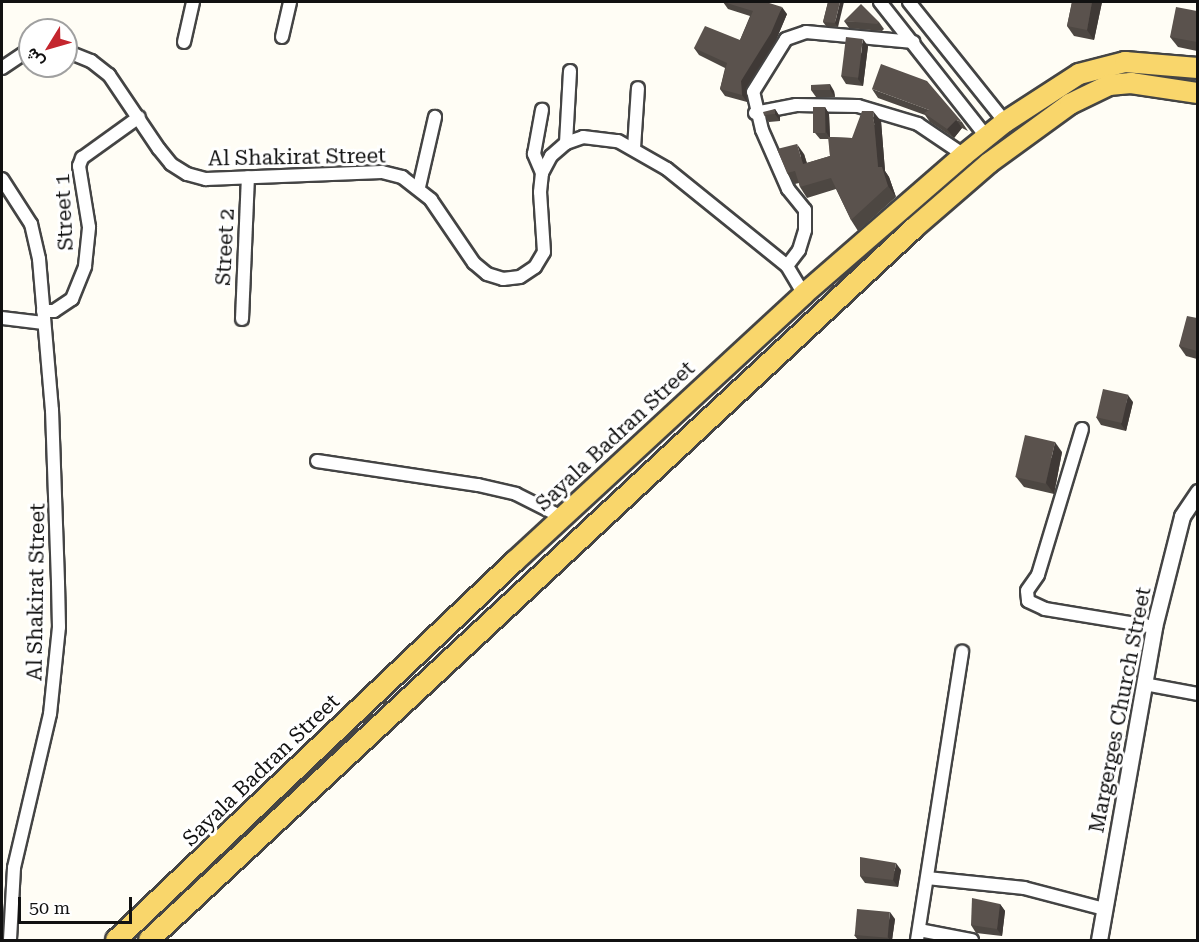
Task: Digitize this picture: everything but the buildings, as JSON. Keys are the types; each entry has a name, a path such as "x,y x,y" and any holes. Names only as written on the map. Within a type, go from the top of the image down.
{"main road":[{"name":"Sayala Badran Street","path":"116,940 562,517 804,294 987,136 1058,86 1102,66 1150,62 1197,68"},
{"path":"149,940 914,228 1029,133 1089,93 1109,86 1131,83 1197,93"},
{"path":"515,561 540,575"}],"street":[{"path":"184,42 193,2"},
{"path":"282,37 290,2"},
{"path":"880,2 987,136"},
{"path":"909,2 1005,122"},
{"path":"787,266 799,250 805,230 805,210 788,189 755,113 753,92 786,39 806,32 827,32 914,42"},
{"name":"Al Shakirat Street","path":"78,56 91,61 109,75 171,164 187,174 206,179 382,172 419,188"},
{"path":"2,68 18,57"},
{"path":"566,143 570,71"},
{"path":"634,148 638,88"},
{"path":"755,113 796,105 858,106 918,124 964,155"},
{"path":"435,117 419,188 474,263 487,274 503,279 520,277 535,267 544,252 542,173 534,154 542,110"},
{"name":"Street 1","path":"43,317 72,299 85,266 89,227 79,166 82,158 139,117"},
{"path":"542,173 551,156 566,143 601,136 634,148 667,169 787,266 804,294"},
{"name":"Street 2","path":"242,319 248,177"},
{"name":"Al Shakirat Street","path":"2,179 23,208 37,242 57,497 59,627 50,714 14,868 10,940"},
{"path":"2,318 43,317"},
{"path":"1082,429 1038,575 1027,591 1028,601 1045,609 1154,627"},
{"path":"316,461 488,487 516,494 562,517"},
{"name":"Margerges Church Street","path":"1099,940 1154,627 1182,516 1197,492"},
{"path":"962,651 918,935 972,940"},
{"path":"1144,684 1197,694"},
{"path":"927,878 1024,888 1104,909"}]}
